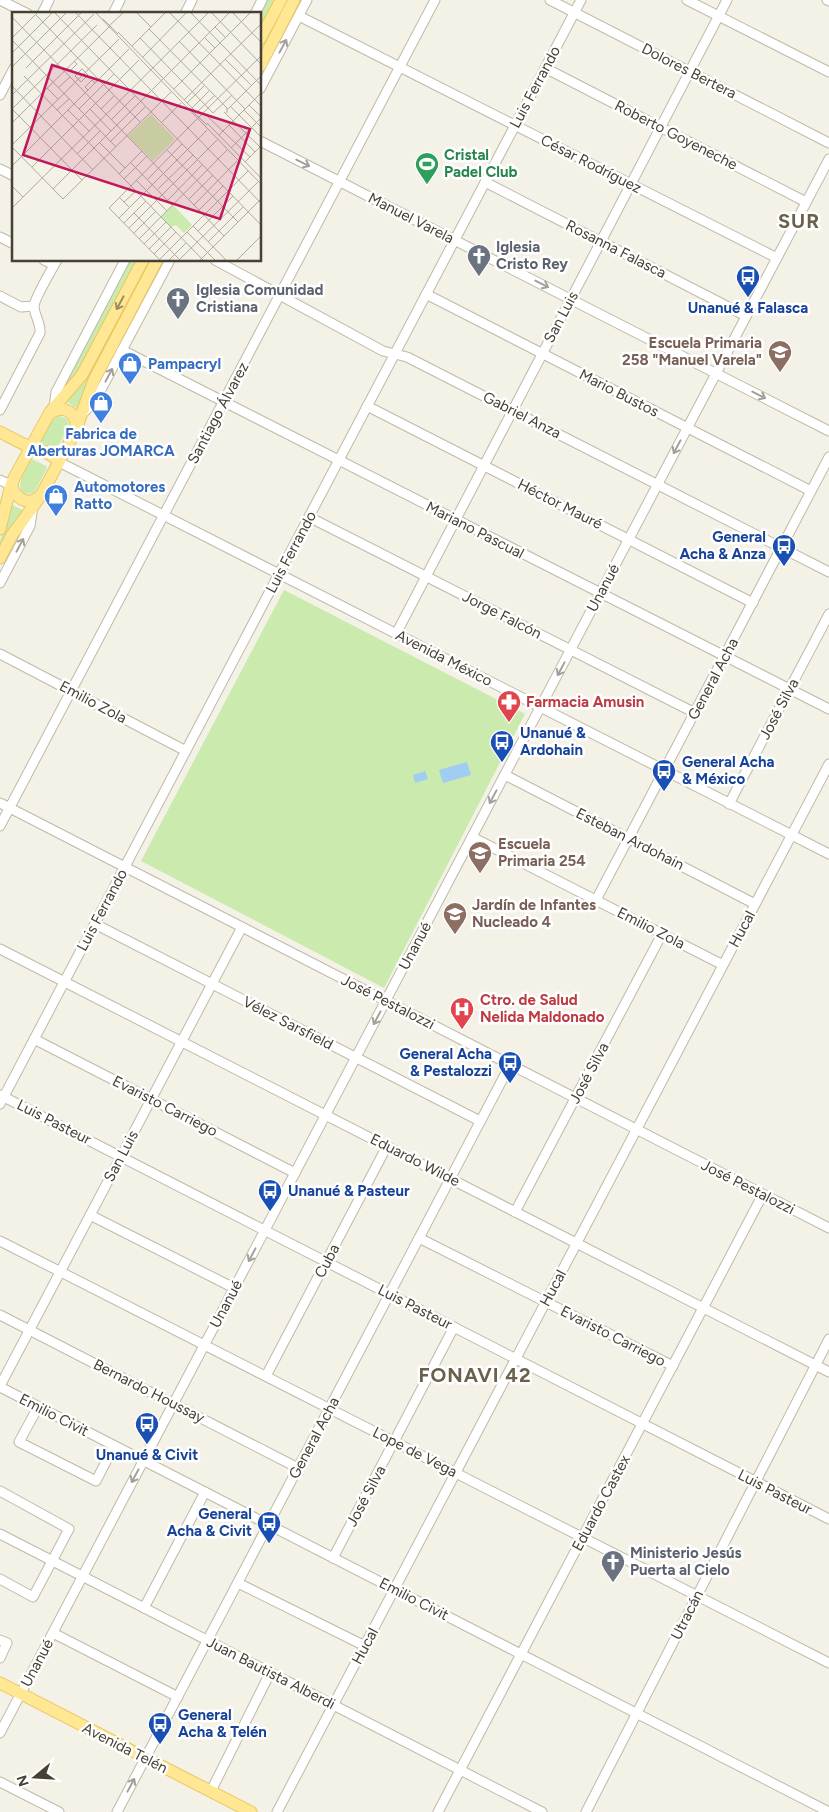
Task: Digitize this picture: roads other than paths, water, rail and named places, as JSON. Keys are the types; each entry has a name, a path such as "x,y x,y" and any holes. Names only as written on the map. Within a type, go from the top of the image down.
{"main road":[{"path":"261,37 281,0"},
{"path":"261,64 294,0"},
{"path":"0,529 10,489 31,447 50,412 82,374 142,261"},
{"path":"0,558 12,535 42,493 75,432 94,380 156,261"},
{"path":"50,412 60,409 72,414 76,422 75,432"},
{"name":"Avenida México","path":"0,432 31,447 35,455 48,462 59,462"},
{"path":"10,489 16,496 26,502 34,500 42,493"},
{"name":"Avenida Telén","path":"0,1683 251,1812"}],"street":[{"path":"0,0 24,12"},
{"path":"43,12 49,0"},
{"path":"114,12 120,0"},
{"path":"186,12 192,0"},
{"path":"256,12 262,0"},
{"path":"261,87 307,0"},
{"name":"Santiago Álvarez","path":"0,826 435,0"},
{"name":"Dolores Bertera","path":"550,0 829,143"},
{"name":"Luis Ferrando","path":"1,1098 95,924 581,0"},
{"path":"688,0 829,72"},
{"name":"San Luis","path":"396,634 727,0"},
{"name":"César Rodríguez","path":"299,16 777,258"},
{"name":"Roberto Goyeneche","path":"545,68 806,202"},
{"path":"0,95 12,72"},
{"name":"Manuel Varela","path":"261,142 829,431"},
{"name":"Unanué","path":"0,1733 829,159"},
{"path":"0,169 12,175"},
{"name":"Rosanna Falasca","path":"485,182 746,316"},
{"path":"0,237 12,243"},
{"path":"50,412 56,392 124,261"},
{"path":"81,415 95,401 169,261"},
{"name":"Gabriel Anza","path":"218,261 383,351 407,356 829,572"},
{"path":"0,410 40,333 40,326 34,306 55,263"},
{"name":"Mario Bustos","path":"426,294 812,491"},
{"path":"0,296 21,307 34,306"},
{"name":"Mariano Pascual","path":"122,350 829,709"},
{"name":"Héctor Mauré","path":"368,406 753,603"},
{"name":"General Acha","path":"596,900 829,457"},
{"name":"Avenida México","path":"59,462 829,854"},
{"path":"0,480 10,489 0,500"},
{"path":"0,583 30,526 34,505"},
{"name":"Jorge Falcón","path":"309,517 694,714"},
{"name":"José Silva","path":"729,804 829,614"},
{"name":"Emilio Zola","path":"0,654 186,751"},
{"name":"Hucal","path":"277,1812 791,836 825,780 829,764"},
{"name":"Esteban Ardohain","path":"505,775 755,904"},
{"name":"José Pestalozzi","path":"0,803 829,1228"},
{"name":"Emilio Zola","path":"472,837 723,965"},
{"name":"Vélez Sarsfield","path":"95,924 480,1121"},
{"name":"San Luis","path":"0,1387 242,927"},
{"name":"José Silva","path":"515,1212 662,934"},
{"name":"Eduardo Wilde","path":"0,949 829,1372"},
{"name":"Evaristo Carriego","path":"34,1039 295,1173"},
{"name":"General Acha","path":"117,1812 510,1064"},
{"name":"Luis Pasteur","path":"1,1098 265,1230 829,1519"},
{"name":"Cuba","path":"266,1376 387,1146"},
{"name":"Eduardo Castex","path":"438,1812 763,1194"},
{"path":"90,1215 234,1288"},
{"name":"Evaristo Carriego","path":"419,1238 673,1366"},
{"name":"Lope de Vega","path":"0,1241 829,1663"},
{"name":"Bernardo Houssay","path":"0,1315 298,1468"},
{"name":"José Silva","path":"333,1558 454,1327"},
{"name":"Utracán","path":"586,1812 829,1339"},
{"name":"Emilio Civit","path":"0,1387 829,1812"},
{"path":"38,1407 19,1442 96,1481 114,1446"},
{"path":"0,1491 69,1529 33,1597 0,1579"},
{"path":"144,1608 205,1492"},
{"name":"Juan Bautista Alberdi","path":"0,1534 542,1812"},
{"path":"238,1583 365,1646"},
{"path":"53,1633 178,1697"},
{"path":"0,1640 7,1643 0,1658"},
{"path":"210,1791 270,1672"},
{"path":"0,1782 59,1812"}],"water":[{"path":"467,762 471,775 443,783 439,770"},
{"path":"425,771 428,779 415,783 413,775"}],"place":[{"name":"Cristal Padel Club","path":"427,185"},
{"name":"Iglesia Cristo Rey","path":"479,277"},
{"name":"Unanué & Falasca","path":"748,298"},
{"name":"Iglesia Comunidad Cristiana","path":"178,320"},
{"name":"Escuela Primaria 258 \"Manuel Varela\"","path":"780,373"},
{"name":"Pampacryl","path":"130,385"},
{"name":"Fabrica de Aberturas JOMARCA","path":"101,424"},
{"name":"Automotores Ratto","path":"56,517"},
{"name":"General Acha & Anza","path":"784,567"},
{"name":"Farmacia Amusin","path":"509,723"},
{"name":"Unanué & Ardohain","path":"502,763"},
{"name":"General Acha & México","path":"664,792"},
{"name":"Escuela Primaria 254","path":"480,874"},
{"name":"Jardín de Infantes Nucleado 4","path":"455,935"},
{"name":"Ctro. de Salud Nelida Maldonado","path":"462,1030"},
{"name":"General Acha & Pestalozzi","path":"510,1084"},
{"name":"Unanué & Pasteur","path":"270,1212"},
{"name":"Unanué & Civit","path":"147,1445"},
{"name":"General Acha & Civit","path":"269,1544"},
{"name":"Ministerio Jesús Puerta al Cielo","path":"613,1583"},
{"name":"General Acha & Telén","path":"160,1745"}],"district":[{"name":"SUR","path":"799,221"},
{"name":"FONAVI 42","path":"475,1375"}]}
